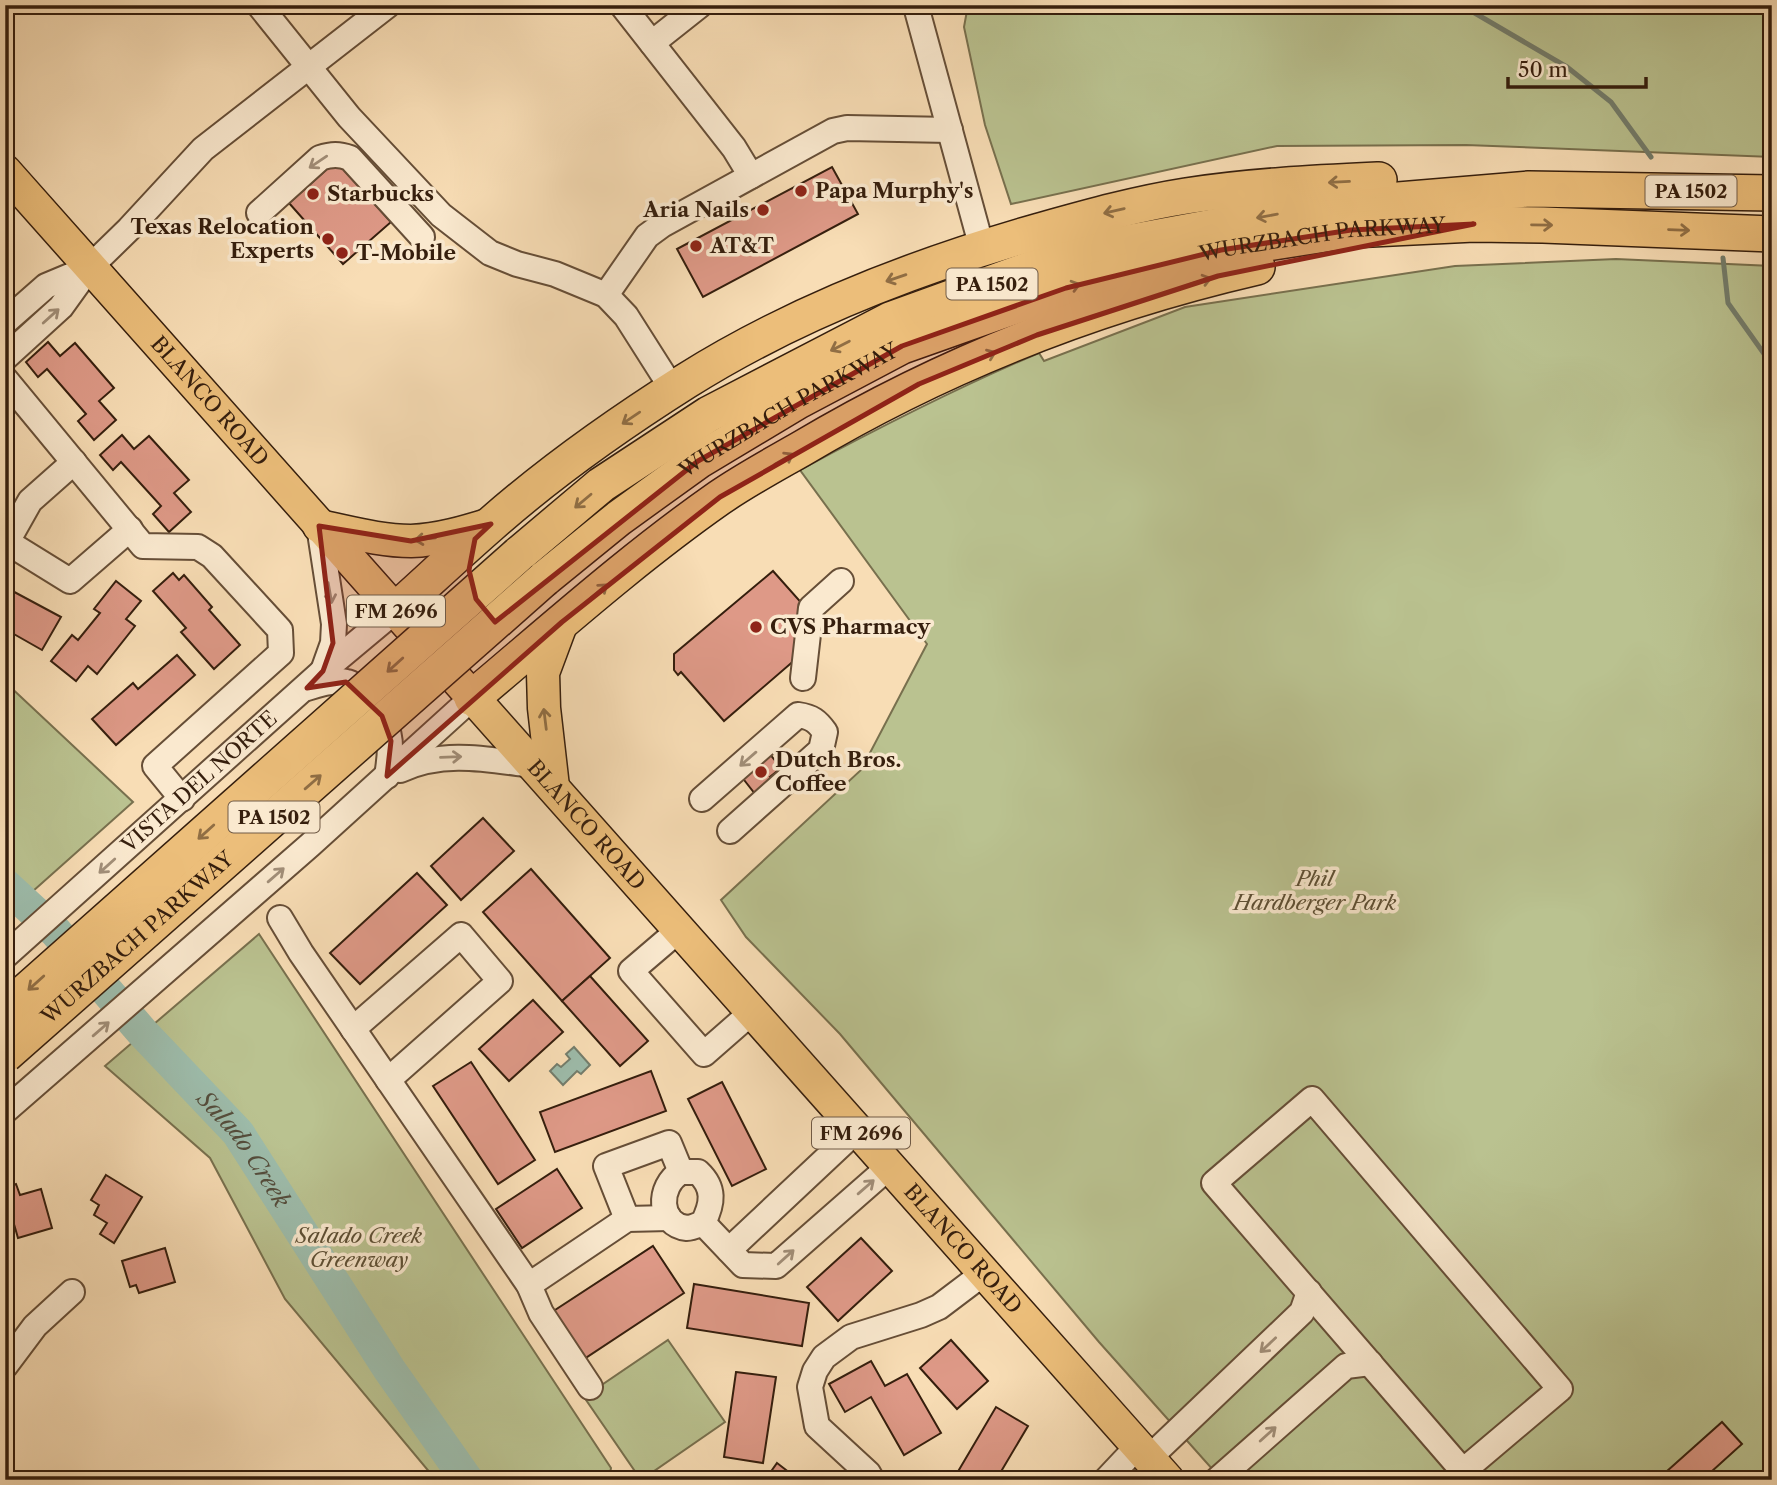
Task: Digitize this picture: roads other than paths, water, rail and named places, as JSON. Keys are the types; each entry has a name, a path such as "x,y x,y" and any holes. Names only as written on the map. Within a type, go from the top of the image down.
{"highway":[{"path":"396,610 483,532 589,448 673,390 799,319 868,288 982,248 1121,209 1187,196 1277,185 1393,179 1529,189"},
{"name":"WURZBACH PARKWAY","path":"5,1010 519,554 601,485 709,414 890,320 1078,253 1305,210 1529,189 1772,193"},
{"path":"472,698 625,569 720,497 823,435 919,384 1037,335 1129,302 1217,276 1346,246 1474,224"},
{"name":"WURZBACH PARKWAY","path":"5,1055 544,579 618,518 698,461 799,401 902,346 1066,288 1147,266 1221,250 1351,230 1474,224 1772,234"},
{"path":"483,532 469,562 470,579 476,599 487,612 501,623 517,627 562,622"}],"main road":[{"name":"BLANCO ROAD","path":"5,171 858,1129 1155,1467"},
{"path":"319,526 411,541 483,532"},
{"path":"542,776 543,673 562,622"}],"street":[{"path":"259,5 349,117 441,215 489,253 555,274 606,295 626,316 673,390"},
{"path":"5,358 61,307 89,268 131,228 202,149 388,5"},
{"path":"622,5 734,148 751,176"},
{"path":"652,43 700,5"},
{"path":"918,5 917,10 982,248"},
{"path":"606,295 654,230 834,131 847,128 950,130"},
{"path":"260,213 320,158 332,154 341,155 350,158 422,237"},
{"path":"5,322 46,286 89,268"},
{"path":"5,379 143,546 198,547 212,555 280,630 281,653 155,766 182,799"},
{"path":"74,462 30,501 7,541 70,581 130,529"},
{"path":"319,526 334,624 333,643 315,679 325,683 346,682 355,686 382,716 390,732 391,741 387,776"},
{"path":"803,678 811,608 841,581"},
{"name":"VISTA DEL NORTE","path":"5,956 396,610"},
{"name":"WURZBACH PARKWAY","path":"5,1111 387,776 472,698"},
{"path":"702,799 798,715 818,722 825,732 821,750 734,836"},
{"path":"387,776 418,762 452,757 476,757 542,776"},
{"path":"280,918 529,1285 541,1313 590,1387"},
{"path":"679,930 631,971 704,1054 752,1012"},
{"path":"353,1029 461,935 500,981 388,1080"},
{"path":"1312,1099 1560,1389 1463,1471 1370,1363 1214,1183 1312,1099"},
{"path":"729,1250 858,1129"},
{"path":"627,1219 606,1166 669,1143 681,1172"},
{"path":"703,1223 743,1265 776,1266 890,1166"},
{"path":"681,1172 698,1172 706,1180 712,1196 703,1223 689,1228 676,1224 669,1218 664,1205 665,1188 672,1177 681,1172"},
{"path":"529,1285 627,1219 669,1218"},
{"path":"872,1480 868,1473 817,1426 810,1387 816,1371 824,1357 851,1338 939,1307 985,1273"},
{"path":"1106,1480 1155,1467 1302,1312 1309,1292"},
{"path":"5,1366 36,1326 72,1293"},
{"path":"1217,1480 1346,1366 1370,1363"}],"waterway":[{"path":"1461,5 1567,67 1611,102 1651,157"},
{"path":"1723,258 1728,303 1772,365"},
{"name":"Salado Creek","path":"5,885 55,931 143,1033 238,1133 389,1369 467,1480"}],"place":[{"name":"Papa Murphy's","path":"801,191"},
{"name":"Starbucks","path":"313,194"},
{"name":"Aria Nails","path":"763,210"},
{"name":"Texas Relocation Experts","path":"328,239"},
{"name":"AT&T","path":"696,246"},
{"name":"T-Mobile","path":"342,253"},
{"name":"CVS Pharmacy","path":"756,627"},
{"name":"Dutch Bros. Coffee","path":"761,772"}],"park label":[{"name":"Phil Hardberger Park","path":"1315,891"},
{"name":"Salado Creek Greenway","path":"359,1248"}]}
